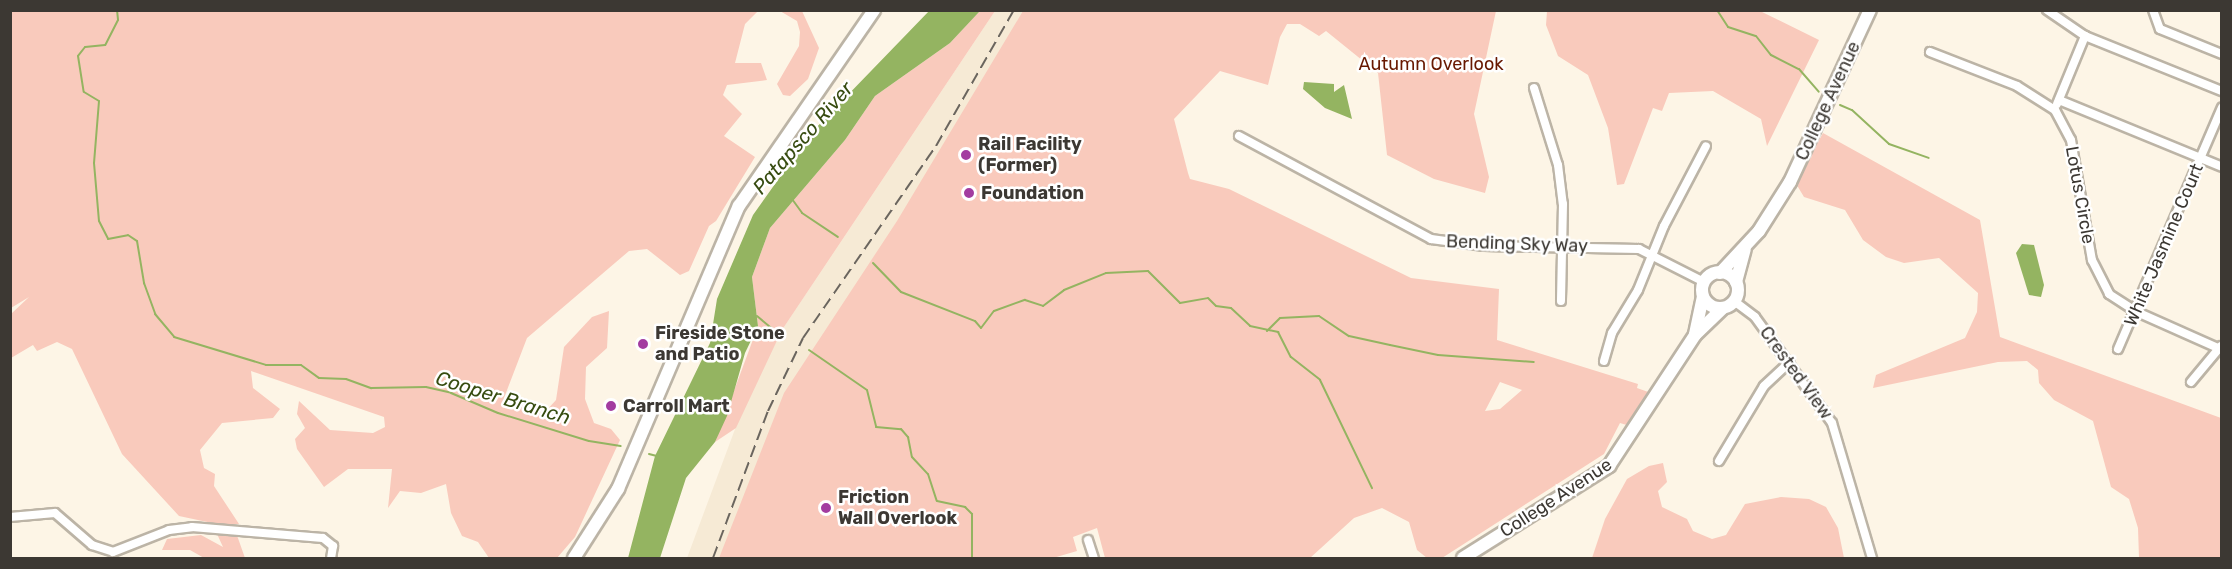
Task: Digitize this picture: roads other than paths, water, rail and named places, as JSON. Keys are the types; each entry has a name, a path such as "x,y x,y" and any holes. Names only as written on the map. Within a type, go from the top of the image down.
{"street":[{"path":"574,558 618,489 740,206 874,10"},
{"name":"College Avenue","path":"1695,335 1704,282 1720,273 1745,249 1811,142 1869,10"},
{"path":"2047,10 2085,36 2222,91"},
{"path":"2153,10 2160,29 2222,54"},
{"path":"1930,51 2017,86 2055,110 2085,36"},
{"path":"1534,88 1558,165 1563,247 1561,301"},
{"path":"2059,100 2222,167"},
{"name":"White Jasmine Court","path":"2118,349 2137,312 2222,107"},
{"name":"Lotus Circle","path":"2055,110 2076,157 2099,279 2109,294 2137,312 2221,347"},
{"name":"Bending Sky Way","path":"1239,136 1431,239 1461,245 1563,247 1654,253 1704,282"},
{"path":"1604,361 1612,333 1706,146"},
{"name":"College Avenue","path":"1463,558 1609,466 1695,335 1729,305 1745,249"},
{"path":"1720,273 1736,282"},
{"path":"1703,297 1708,304 1729,305"},
{"name":"Crested View","path":"1729,305 1755,317 1790,362 1832,423 1872,558"},
{"path":"2191,382 2221,347"},
{"path":"1719,460 1764,386 1790,362"},
{"path":"10,517 55,513 92,545 112,552 176,528 204,528 323,538 333,546 331,558"},
{"path":"1088,540 1094,558"}],"waterway":[{"name":"Cooper Branch","path":"117,10 118,20 105,45 85,47 78,56 84,92 99,101 94,163 99,221 108,239 128,235 137,241 144,283 155,314 174,337 266,365 301,365 319,378 346,379 371,388 426,387 451,393 498,413 589,441 621,446"},
{"path":"1717,10 1728,27 1756,36 1771,55 1799,69 1819,92"},
{"path":"1840,105 1852,110 1889,144 1929,158"},
{"path":"792,199 802,213 838,237"},
{"path":"873,263 901,292 975,321 981,328 994,311 1025,300 1043,306 1064,290 1106,273 1148,271 1180,303 1208,298 1216,306 1231,308 1250,326 1278,332 1291,357 1320,380 1372,488"},
{"path":"757,316 780,335"},
{"path":"1267,331 1280,318 1319,316 1349,336 1390,345 1438,355 1534,362"},
{"path":"809,350 867,390 876,427 901,429 908,437 912,457 928,474 937,501 965,507 972,514 972,558"},
{"name":"Cooper Branch","path":"649,454 657,456"}],"railway":[{"path":"713,558 768,411 803,338 936,146 1014,10"}],"place":[{"name":"Rail Facility (Former)","path":"966,155"},
{"name":"Foundation","path":"969,193"},
{"name":"Fireside Stone and Patio","path":"643,344"},
{"name":"Carroll Mart","path":"611,406"},
{"name":"Friction Wall Overlook","path":"826,508"}],"park label":[{"name":"Autumn Overlook","path":"1431,64"}],"water label":[{"name":"Patapsco River","path":"803,138"}]}
